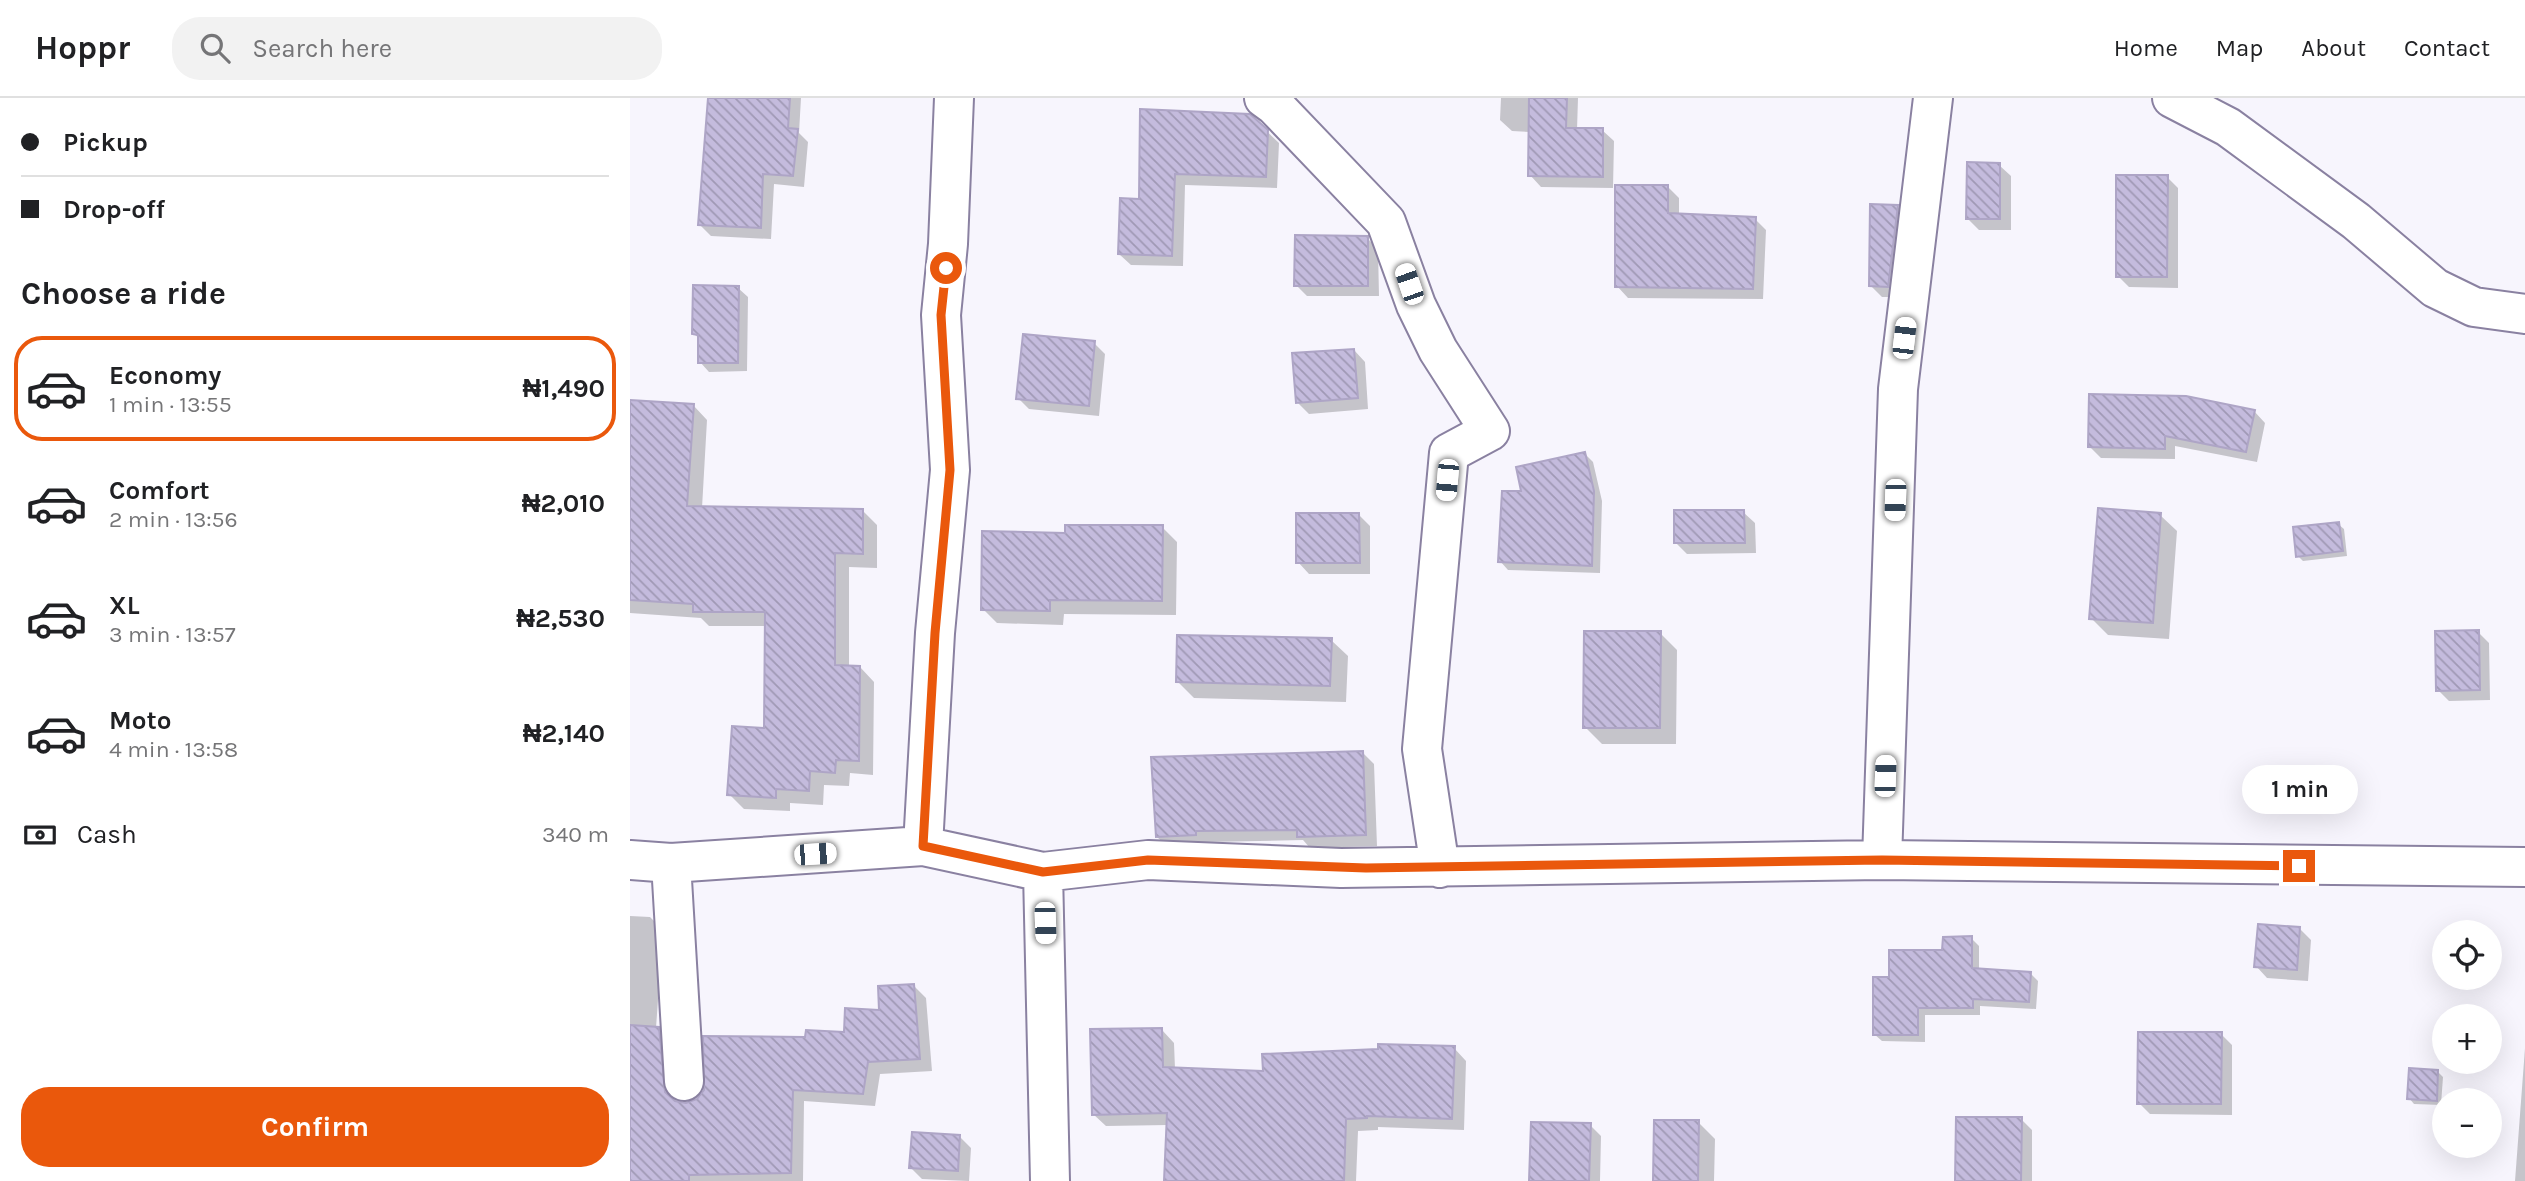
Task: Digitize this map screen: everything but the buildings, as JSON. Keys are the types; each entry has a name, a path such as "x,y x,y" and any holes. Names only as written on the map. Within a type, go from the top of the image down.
{"street":[{"path":"923,846 935,633 950,470 941,315 948,244 954,98"},
{"path":"1264,98 1275,106 1387,222 1416,305 1438,349 1490,431 1450,453 1422,748 1440,868"},
{"path":"1882,860 1898,389 1933,98"},
{"path":"2172,98 2228,127 2356,221 2434,288 2474,307 2525,314"},
{"path":"630,860 671,863 923,846 1043,872 1148,860 1440,868 1882,860 2525,867"},
{"path":"671,863 684,1081"},
{"path":"1043,872 1050,1181"}],"route":[{"path":"946,268 941,315 950,470 935,633 923,846 1043,872 1148,860 1341,868 1882,860 2299,866"}]}
